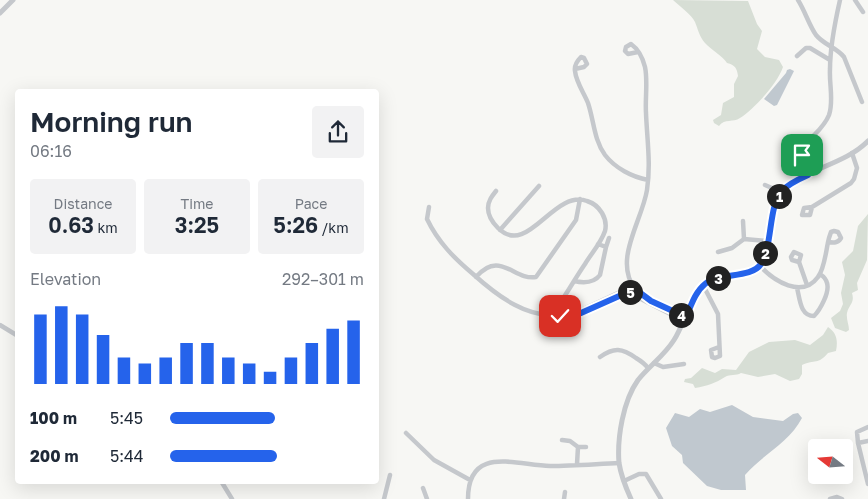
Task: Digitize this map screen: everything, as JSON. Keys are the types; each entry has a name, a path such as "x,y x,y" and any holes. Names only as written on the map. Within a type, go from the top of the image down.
{"street":[{"path":"0,13 13,0"},
{"path":"798,0 815,34 844,57 862,102"},
{"path":"808,175 802,155 808,140 825,122 829,113 831,46 840,2 833,0"},
{"path":"855,0 863,12"},
{"path":"797,56 806,48 810,48 830,60"},
{"path":"638,52 645,68 648,180 644,207 627,256 628,272 634,288 651,301 685,319"},
{"path":"574,69 588,103 596,137 606,156 632,176 648,180"},
{"path":"631,499 619,463 620,437 628,399 635,384 648,368 668,349 703,285 714,279 750,272 760,266 776,204 781,192 808,175 852,153 868,141"},
{"path":"786,152 802,155"},
{"path":"812,207 848,185 854,179 857,168 852,153"},
{"path":"765,184 781,192"},
{"path":"500,230 539,186"},
{"path":"496,191 490,198 488,208 491,219 500,230 513,235 520,235 530,230 566,202 580,200 593,204 603,214 605,231 559,306 560,316"},
{"path":"476,277 482,270 490,266 505,268 528,277 536,277 576,220 580,200"},
{"path":"429,207 427,219 444,248 476,277 516,307 541,315 560,316 581,313 634,288"},
{"path":"743,221 744,239"},
{"path":"574,281 583,283 598,278 608,238"},
{"path":"718,252 732,248 744,239 768,241"},
{"path":"760,266 783,284 797,288 807,285 820,274 828,242"},
{"path":"598,244 606,248"},
{"path":"800,262 807,285"},
{"path":"797,288 806,315 814,316 821,306 828,289 827,281 820,274"},
{"path":"703,285 718,314 719,347"},
{"path":"0,325 15,334"},
{"path":"600,358 613,349 620,349 627,351 648,368"},
{"path":"654,363 663,367 684,364"},
{"path":"868,427 857,432 868,484"},
{"path":"406,433 434,460 470,480"},
{"path":"562,440 570,441 578,447 586,447"},
{"path":"858,443 868,441"},
{"path":"577,464 578,447"},
{"path":"468,499 470,480 477,470 484,465 497,461 542,466 619,463"},
{"path":"624,481 639,474 646,474 661,499"},
{"path":"384,499 390,475"},
{"path":"223,484 232,499"},
{"path":"423,488 427,499"},
{"path":"564,499 565,492"},
{"path":"830,499 837,497 842,499"}],"shaded area":[{"path":"673,0 748,1 757,24 762,31 757,49 765,57 779,60 783,67 776,81 765,95 740,118 724,122 719,126 714,123 713,120 721,115 723,103 734,97 734,84 738,76 737,71 734,66 727,63 705,43 693,19"},
{"path":"787,70 794,71 777,105 774,106 764,99"},
{"path":"868,214 867,260 857,283 858,290 852,293 852,301 847,315 849,330 846,332 835,328 831,318 840,311 843,304 841,293 845,275 842,262 853,251 858,226"},
{"path":"828,327 836,338 836,351 828,353 819,360 802,365 802,374 799,379 790,381 775,374 758,377 741,373 695,388 693,384 684,382 685,379 691,378 702,368 715,373 722,369 736,370 749,352 769,342 795,340 810,345 823,335"},
{"path":"732,405 753,417 783,421 798,413 802,418 797,427 783,441 745,475 746,490 721,490 707,486 683,463 682,455 672,446 666,428 675,413 689,417 700,409 710,412"}],"route":[{"path":"560,316 581,313 635,289 651,301 686,317 703,285 714,279 750,272 760,266 764,258 776,204 781,192 808,175 802,161 802,155"}]}
